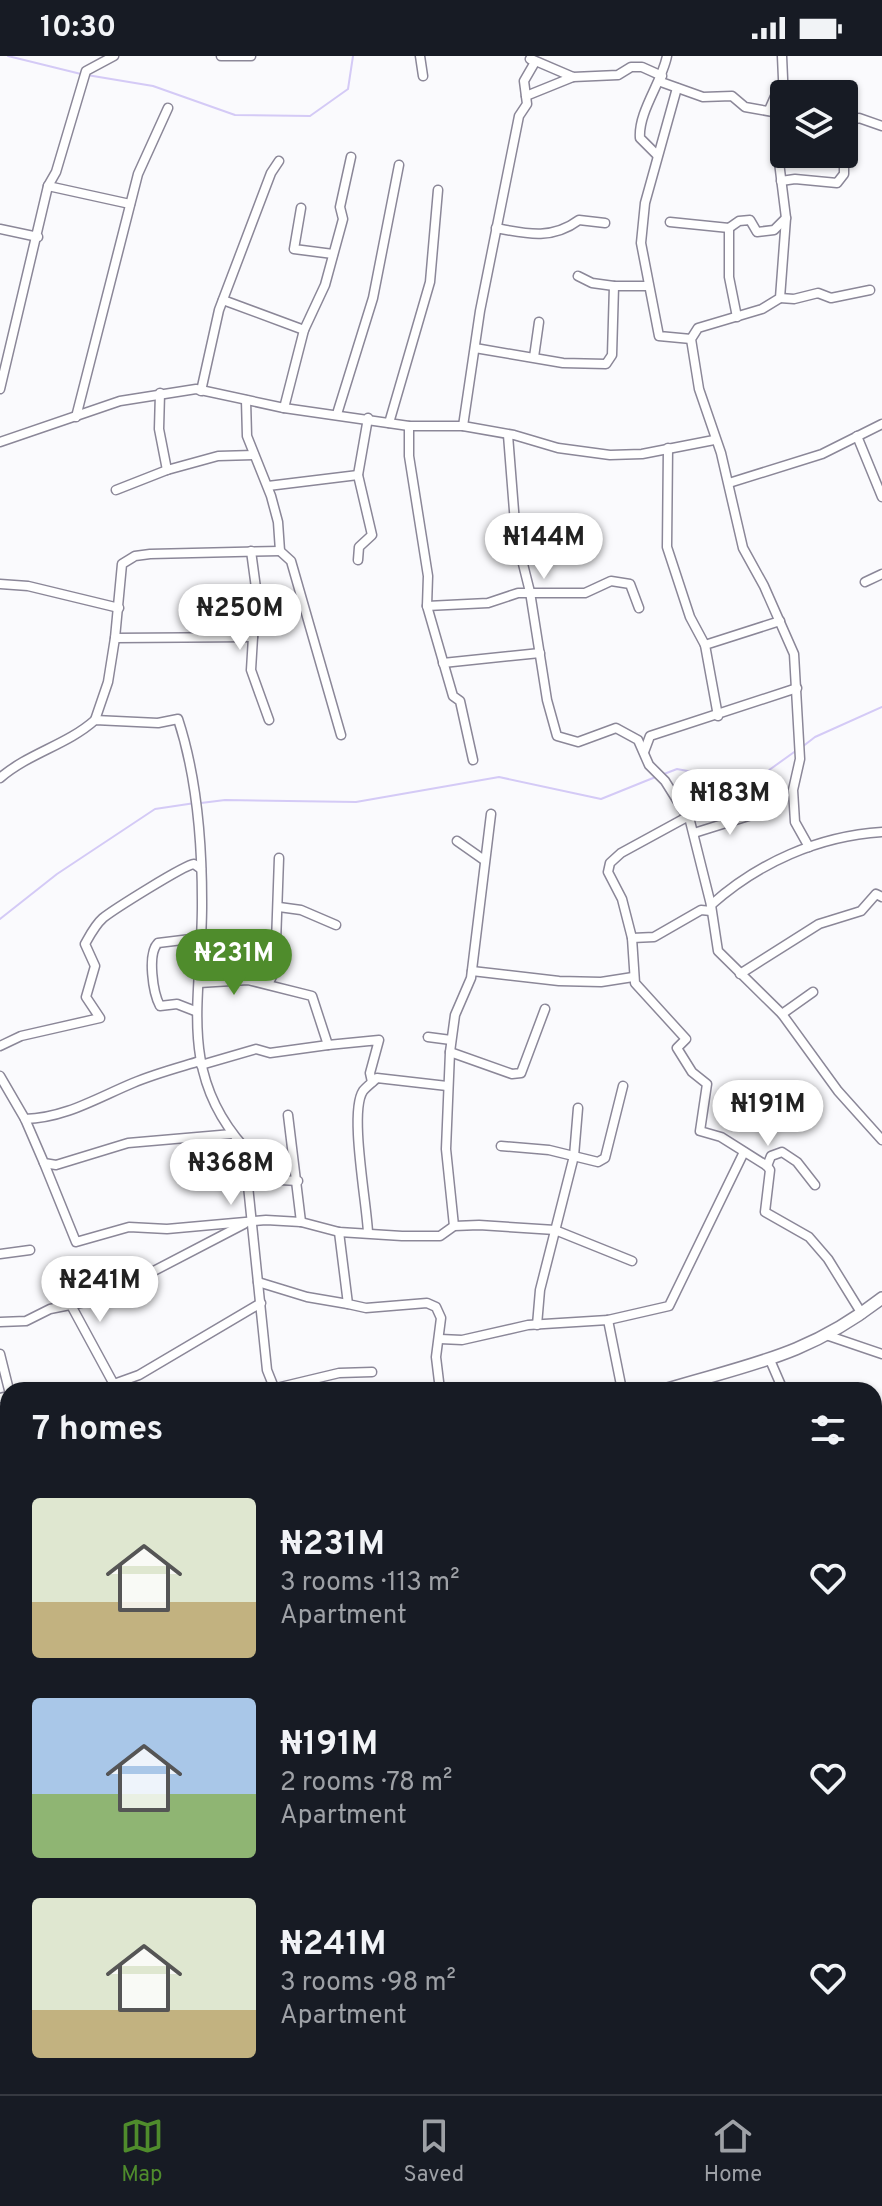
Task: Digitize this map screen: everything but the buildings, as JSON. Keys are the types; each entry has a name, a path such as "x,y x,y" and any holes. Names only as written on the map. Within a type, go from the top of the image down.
{"main road":[{"path":"692,1382 770,1360 829,1336 882,1298"}],"street":[{"path":"0,389 24,277 38,237 48,186 56,172 86,71 114,56"},
{"path":"221,56 251,56"},
{"path":"420,56 423,76"},
{"path":"657,155 640,138 639,128 661,79 667,56"},
{"path":"781,80 782,56"},
{"path":"528,58 573,77"},
{"path":"463,426 496,228 526,96 524,81 535,62 528,58"},
{"path":"526,96 573,77 618,75 631,67 642,67 677,88 703,97 732,96 745,107 769,110"},
{"path":"677,88 645,203 641,243 659,336 691,339"},
{"path":"76,417 130,204 149,147 168,108"},
{"path":"858,121 868,119 882,126"},
{"path":"284,408 304,330 325,285 343,219 340,207 351,157"},
{"path":"201,391 211,337 223,300 271,173 279,161"},
{"path":"337,414 373,298 399,165"},
{"path":"780,168 787,201 780,298"},
{"path":"781,181 795,179 837,183 844,174 844,168"},
{"path":"48,186 130,204"},
{"path":"389,423 430,282 438,190"},
{"path":"301,208 294,249 333,254"},
{"path":"670,222 729,228 739,221 750,220 757,232 774,230 786,218"},
{"path":"496,228 536,235 564,230 579,220 605,223"},
{"path":"729,228 729,277 737,317"},
{"path":"0,229 38,237"},
{"path":"578,276 592,283 648,286"},
{"path":"475,348 563,363 606,364 612,355 614,286"},
{"path":"809,847 795,822 793,790 800,759 794,654 743,548 729,483 699,389 691,339 698,328 762,309 780,298 794,299 818,293 831,298 870,290"},
{"path":"223,300 304,330"},
{"path":"534,357 539,322"},
{"path":"0,442 120,401 160,393 201,391 284,408 409,426 463,426 558,448 610,455 714,440"},
{"path":"160,393 159,429 167,470"},
{"path":"246,400 247,436 268,486 278,522 280,551"},
{"path":"358,560 359,547 372,535 358,475 368,418"},
{"path":"729,483 822,454 882,424"},
{"path":"409,426 409,456 428,576 427,606 453,696 460,701 473,760"},
{"path":"508,435 516,536 530,592 557,736 578,742 616,728 638,740 694,833 718,951 782,1014 838,1091 882,1140"},
{"path":"857,436 882,497"},
{"path":"668,448 667,547 690,617 705,645 718,716"},
{"path":"116,490 167,470 218,456 254,455"},
{"path":"268,486 358,475"},
{"path":"251,551 256,588 251,670 269,720"},
{"path":"0,778 29,755 79,734 100,715 119,608 118,579 122,564 135,556 280,551 291,561 341,735"},
{"path":"865,582 882,574"},
{"path":"427,606 488,603 530,592 585,593 611,581 630,584 639,608"},
{"path":"0,584 28,586 119,608"},
{"path":"705,645 780,621"},
{"path":"115,638 253,637"},
{"path":"443,663 540,653"},
{"path":"644,752 650,736 797,688"},
{"path":"100,715 158,723 178,719 193,780 201,869 199,983 195,1011 200,1063 232,1134 244,1147 270,1382"},
{"path":"694,833 758,813"},
{"path":"454,1226 446,1149 451,1040 455,1015 472,971 491,814"},
{"path":"687,817 621,853 610,863 608,872 622,899 632,938 633,977 643,995 686,1039 677,1048 692,1072 707,1084 700,1131 721,1137 767,1166 770,1170 765,1212 809,1237 828,1259 862,1314"},
{"path":"632,938 654,937 701,910 711,908 743,877 809,847 882,832"},
{"path":"457,841 484,860"},
{"path":"268,984 275,971 279,858"},
{"path":"0,1046 21,1036 100,1018 86,997 95,966 85,944 91,932 102,919 164,882 183,866 194,864 201,869"},
{"path":"740,974 819,924 861,911 876,894 882,897"},
{"path":"279,907 319,916 336,925"},
{"path":"195,1011 177,1004 160,1006 156,998 153,953 158,943 199,938"},
{"path":"472,971 559,981 601,982 633,977"},
{"path":"199,983 248,980 312,996 328,1045"},
{"path":"782,1014 813,992"},
{"path":"450,1052 512,1074 521,1073 545,1009"},
{"path":"428,1037 451,1040"},
{"path":"25,1119 41,1119 83,1107 133,1083 256,1049 270,1053 379,1040 370,1073 372,1082"},
{"path":"0,1076 25,1119 76,1242 129,1227 167,1229 251,1221 301,1222 339,1232 440,1236 454,1226 555,1230 632,1261"},
{"path":"368,1233 358,1118 360,1100 377,1078 447,1086"},
{"path":"501,1146 598,1162 605,1158 623,1086"},
{"path":"537,1325 538,1303 574,1156 578,1108"},
{"path":"288,1115 301,1222"},
{"path":"44,1163 56,1165 128,1143 232,1134"},
{"path":"440,1339 462,1340 537,1325 608,1320 669,1306 744,1152"},
{"path":"767,1166 771,1156 782,1152 797,1162 815,1185"},
{"path":"247,1178 298,1181"},
{"path":"0,1322 26,1321 50,1309 100,1299 251,1221"},
{"path":"339,1232 348,1304"},
{"path":"0,1254 30,1250"},
{"path":"60,1267 72,1307 113,1382"},
{"path":"258,1282 307,1297 366,1308 427,1303 436,1307 441,1318 436,1357 439,1382"},
{"path":"126,1382 261,1303"},
{"path":"608,1320 620,1382"},
{"path":"829,1336 882,1354"},
{"path":"0,1354 6,1382"},
{"path":"770,1360 780,1382"},
{"path":"303,1382 351,1371 372,1372"}],"waterway":[{"path":"8,56 81,74"},
{"path":"87,75 153,86 235,115 310,116 348,89 353,56"},
{"path":"802,747 815,737 882,707"},
{"path":"664,774 677,769 751,783 797,750"},
{"path":"201,803 225,800 356,802 499,777 601,799 658,776"},
{"path":"0,919 57,874 155,809 195,803"}]}
